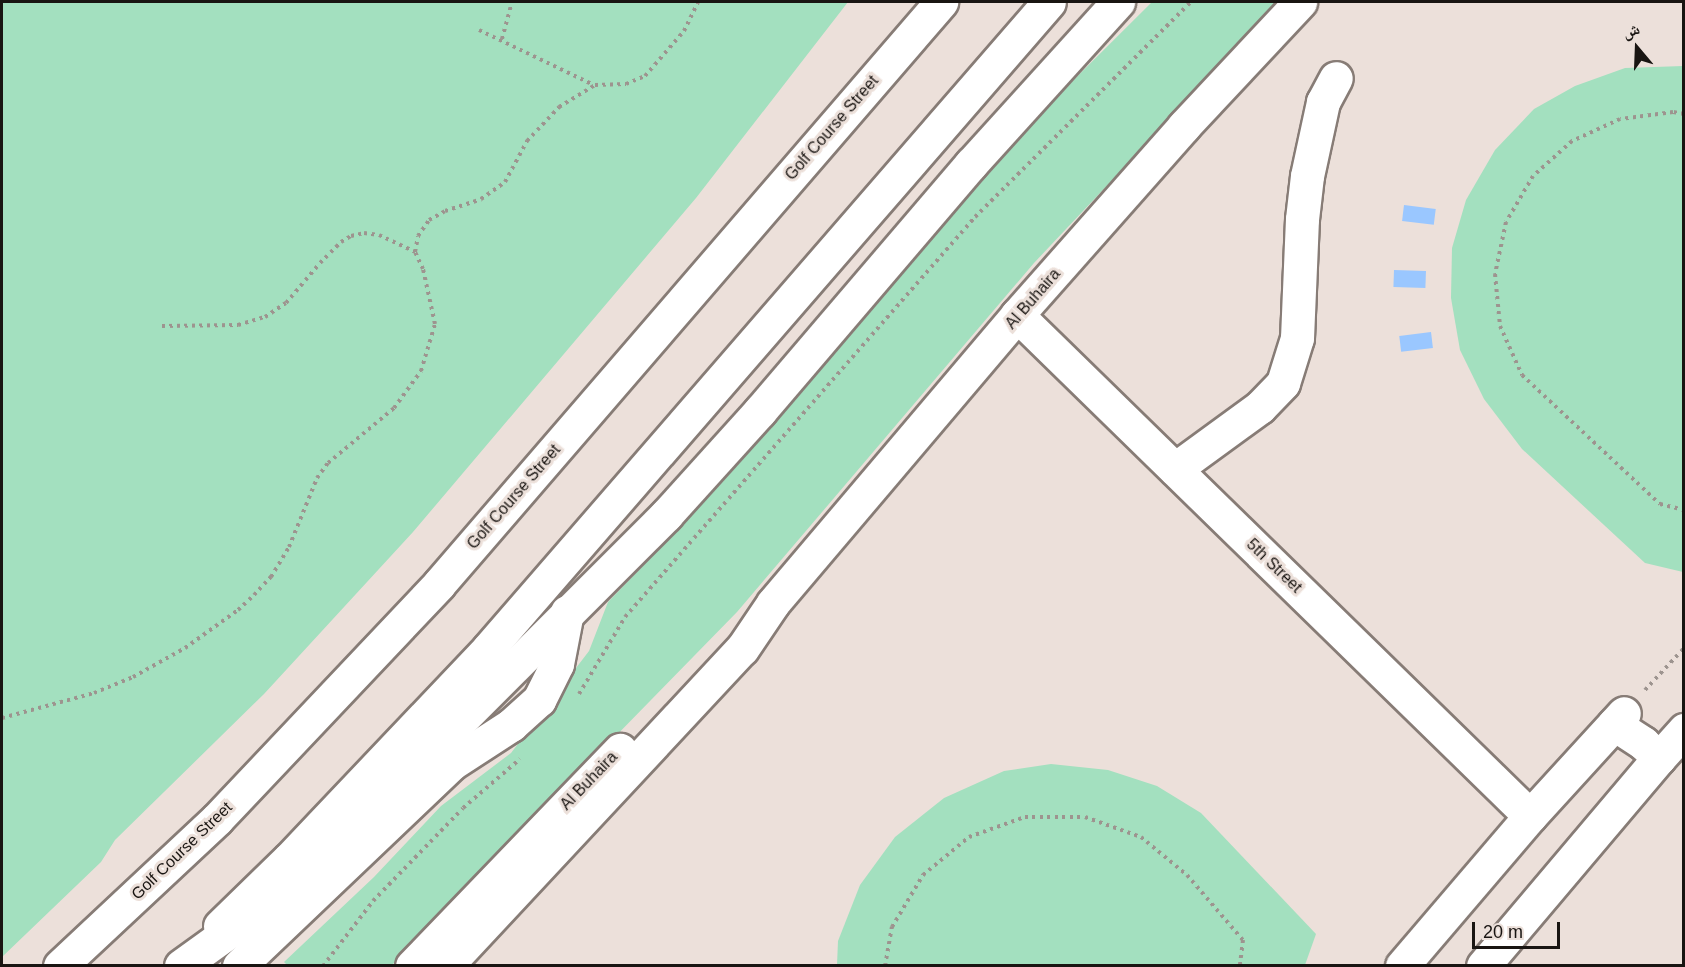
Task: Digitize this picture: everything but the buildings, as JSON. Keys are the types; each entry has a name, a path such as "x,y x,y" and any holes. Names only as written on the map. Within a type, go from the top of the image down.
{"main road":[{"name":"Golf Course Street","path":"60,966 217,819 439,584 941,2"},
{"path":"181,966 289,859 488,649 1049,2"},
{"path":"181,966 267,904 334,847 666,515 760,411 971,164 1118,2"},
{"name":"Al Buhaira","path":"446,966 742,649 773,603 1017,315 1184,126 1300,2"},
{"path":"1175,469 1260,407 1282,383 1298,338 1302,219 1307,176 1323,102 1336,78"},
{"name":"5th Street","path":"1017,315 1530,816"},
{"name":"Al Buhaira","path":"412,966 728,641 773,603"},
{"path":"239,966 451,764 511,725 538,700 557,664 567,612"},
{"path":"1411,963 1530,816 1619,718 1659,758"},
{"path":"1483,966 1683,730"}],"path":[{"path":"502,39 512,2"},
{"path":"478,30 502,39 594,85 626,84 645,76 684,31 698,2"},
{"path":"575,700 626,617 975,217 1176,13 1191,2"},
{"path":"2,718 94,693 133,677 214,629 238,610 271,577 289,547 316,478 328,463 394,408 421,371 435,324 423,268 415,252 418,236 429,220 494,191 505,182 527,141 542,124 559,107 594,85"},
{"path":"1683,114 1673,112 1620,119 1572,141 1533,177 1506,222 1495,274 1500,326 1522,375 1660,504 1683,510"},
{"path":"162,326 238,325 265,317 286,303 320,263 341,242 351,236 364,233 379,236 415,252"},
{"path":"1619,718 1683,648"},
{"path":"323,966 373,901 463,808 522,758"},
{"path":"885,966 892,927 923,875 969,837 1025,817 1085,817 1141,837 1187,875 1231,923 1243,940 1240,966"}],"green space":[{"path":"2,2 848,2 696,198 413,532 264,694 115,840 101,862 2,957"},
{"path":"1152,2 1280,2 1034,263 737,612 392,965 288,966 284,962 374,877 441,806 511,753 589,651 608,602 690,517 996,157"},
{"path":"1684,66 1683,572 1645,563 1522,449 1484,399 1460,350 1451,298 1452,248 1466,200 1495,150 1534,109 1575,86 1625,68"},
{"path":"1051,764 1108,770 1157,786 1201,813 1316,934 1305,965 837,965 838,941 860,885 895,837 944,798 1004,771"}],"water":[{"path":"1404,205 1436,209 1434,225 1402,221"},
{"path":"1394,270 1426,271 1425,288 1393,287"},
{"path":"1431,332 1433,348 1401,352 1399,336"}]}
